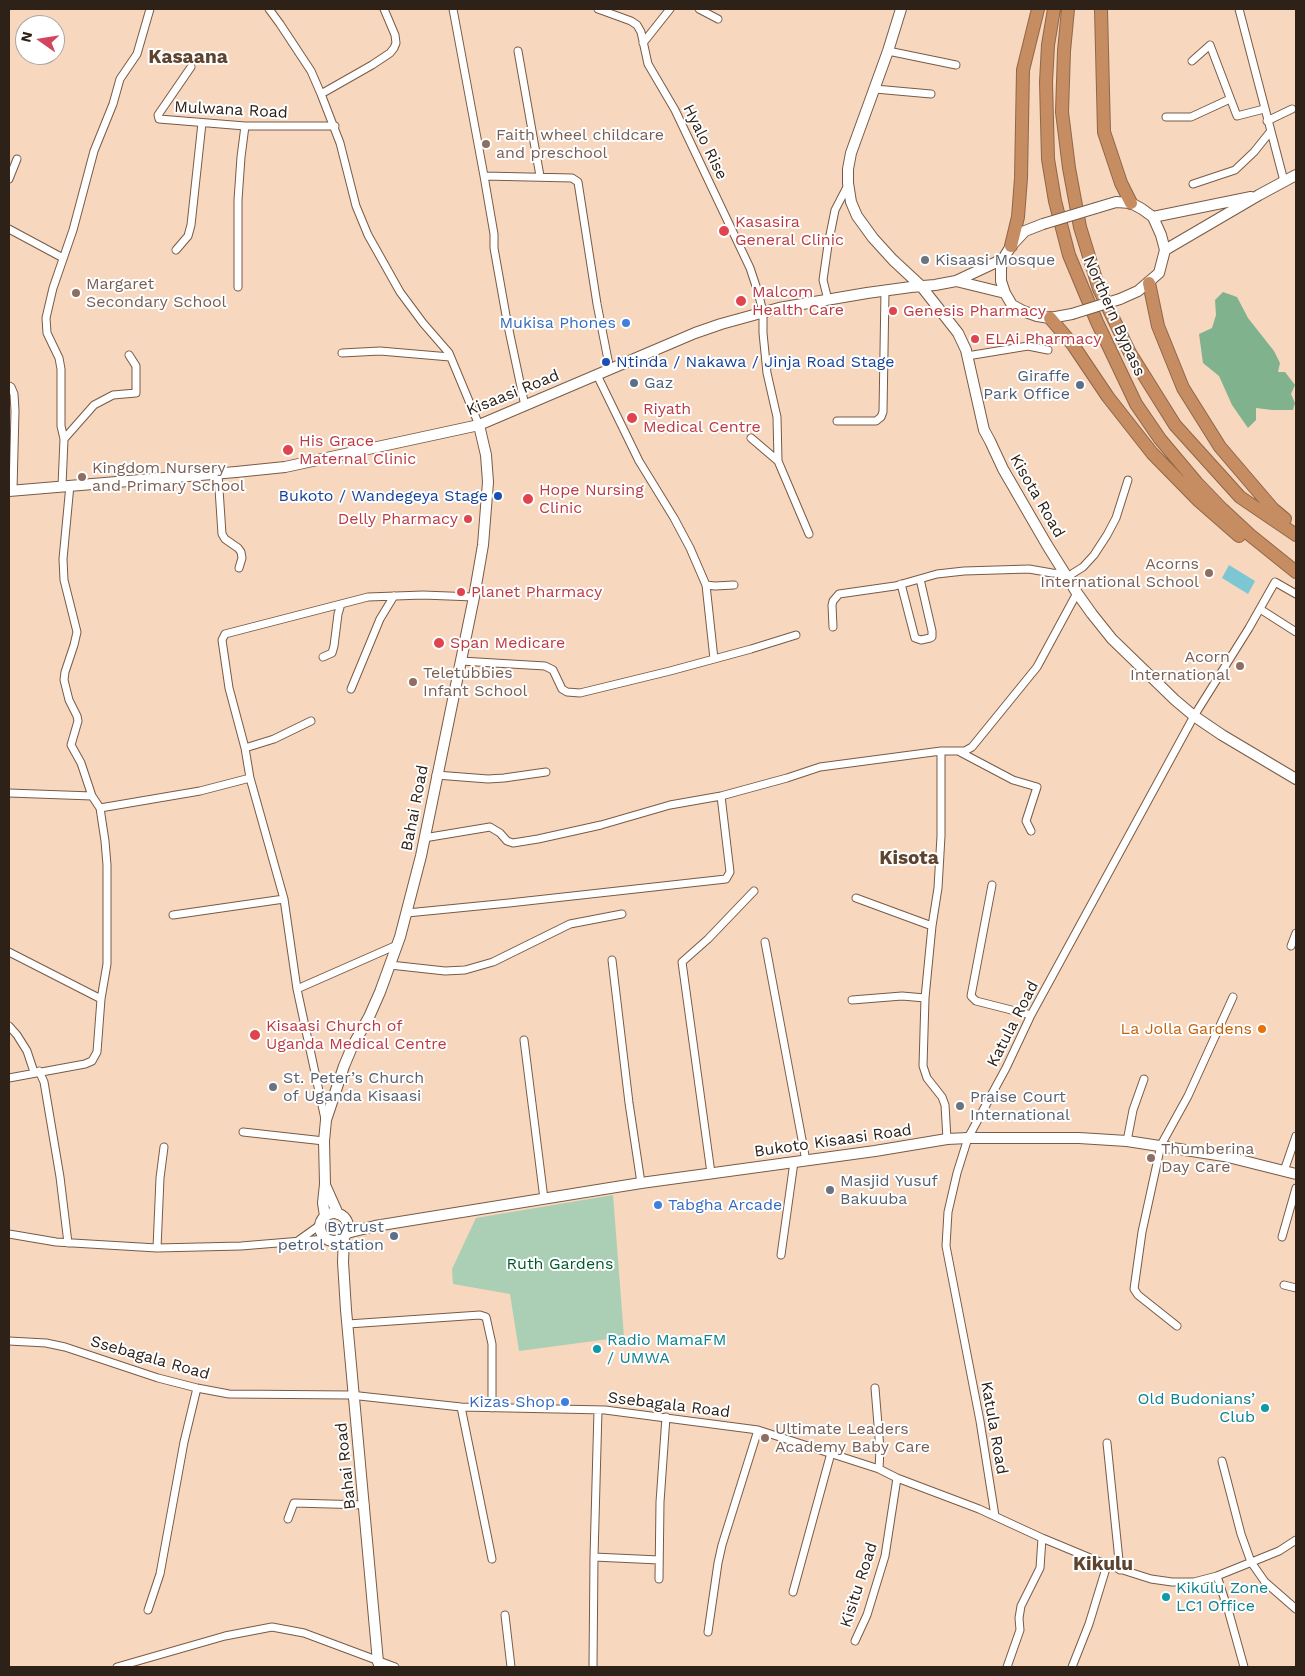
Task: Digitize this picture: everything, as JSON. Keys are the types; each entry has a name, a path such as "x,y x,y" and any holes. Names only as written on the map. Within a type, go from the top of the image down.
{"highway":[{"path":"1011,246 1018,217 1021,178 1023,70 1038,9"},
{"name":"Northern Bypass","path":"1054,9 1048,45 1046,82 1048,159 1069,255 1097,322 1136,404 1160,438 1222,509 1291,568"},
{"name":"Northern Bypass","path":"1068,9 1064,51 1062,112 1069,168 1080,227 1099,289 1130,354 1175,425 1240,496 1296,535"},
{"path":"1101,9 1104,132 1121,183 1131,203"},
{"path":"1149,283 1158,326 1183,388 1220,447 1273,509 1296,529"},
{"path":"1050,318 1074,345 1108,397 1152,452 1199,501 1244,540 1291,568"}],"main road":[{"name":"Kisota Road","path":"901,9 875,89 851,153 848,183 851,202 857,216 873,238 893,260 921,286 958,334 967,356 984,430 1003,469 1066,576 1112,639 1194,716 1296,779"},
{"path":"1165,250 1296,175"},
{"path":"1153,217 1259,195"},
{"path":"1116,202 1131,203 1153,217 1165,250 1159,273 1149,283 1138,292 1072,314 1050,318 1037,316 1012,305 1005,294 1000,268 1011,246 1025,231 1116,202"},
{"path":"956,281 1004,258"},
{"path":"956,281 1005,294"},
{"name":"Kisaasi Road","path":"11,491 285,467 479,425 695,333 763,312 828,300 956,281"},
{"name":"Bahai Road","path":"322,1221 325,1184 324,1141 326,1120 344,1066 352,1047 369,1017 390,964 407,913 474,597 483,545 488,482 486,455 479,425"},
{"name":"Bukoto Kisaasi Road","path":"346,1235 375,1226 641,1183 874,1152 947,1139 1079,1138 1126,1141 1224,1156 1296,1174"},
{"name":"Bahai Road","path":"325,1184 342,1217"},
{"path":"329,1214 342,1217 347,1224 346,1235 340,1240 328,1240 322,1235 322,1221 329,1214"},
{"name":"Bukoto Kisaasi Road","path":"342,1217 375,1226"},
{"name":"Bahai Road","path":"346,1235 343,1262 379,1664"},
{"name":"Bahai Road","path":"328,1240 343,1262"}],"street":[{"path":"9,1078 85,1064 95,1058 97,1052 107,964 107,865 100,808 92,796 81,763 70,745 76,727 77,716 64,680 76,632 64,580 66,486 64,439 61,426 60,358 47,333 46,318 53,288 73,230 94,151 113,104 120,79 137,54 150,9"},
{"path":"268,9 311,72 321,94 335,126 356,206 368,236 400,292 423,323 444,346 479,425"},
{"path":"321,94 372,65 390,53 394,48 396,43 395,35 384,9"},
{"path":"453,9 484,176 507,320 525,406"},
{"name":"Hyalo Rise","path":"598,9 637,25 641,32 648,64 675,110 739,244 758,292 763,312 767,373 777,416 778,461"},
{"path":"644,43 670,9"},
{"path":"699,9 718,19"},
{"path":"1241,9 1264,109 1284,181"},
{"path":"1192,61 1210,45 1237,116 1264,109"},
{"path":"518,51 540,176"},
{"path":"888,51 956,64"},
{"name":"Mulwana Road","path":"191,67 165,103 158,117 165,120 245,126 335,126"},
{"path":"875,89 931,94"},
{"path":"1166,117 1191,117 1230,99"},
{"path":"1267,121 1292,109"},
{"path":"176,250 188,236 191,225 202,123"},
{"path":"238,286 238,200 240,157 245,126"},
{"path":"1193,184 1235,170 1254,152 1270,132"},
{"path":"9,179 17,159"},
{"path":"484,176 572,178 578,182 597,304 610,370"},
{"path":"828,300 823,280 828,245 835,210 848,183"},
{"path":"9,229 63,258"},
{"path":"837,421 876,422 883,412 885,291"},
{"path":"967,356 1028,346 1048,350"},
{"path":"342,353 380,351 450,357"},
{"path":"64,439 94,405 113,395 136,393 136,366 129,355"},
{"path":"597,375 640,461 686,540 706,585 714,659"},
{"path":"9,386 14,394 15,411 11,491"},
{"path":"751,438 778,461 809,534"},
{"path":"218,474 222,534 225,539 241,552 242,558 239,568"},
{"path":"833,627 832,605 834,598 839,594 901,584 937,574 984,569 1030,569 1066,576 1084,566 1108,535 1116,518 1128,480"},
{"path":"901,584 915,638 921,640 930,638 932,631 920,579"},
{"name":"Katula Road","path":"995,1516 980,1421 946,1246 948,1212 968,1138 1006,1068 1031,1015 1194,716 1275,582 1296,594"},
{"path":"706,585 734,585"},
{"path":"424,838 490,827 500,833 507,841 513,843 538,839 601,825 682,803 721,796 820,767 941,751 965,751 972,748 1037,667 1077,593"},
{"path":"326,1120 297,989 284,899 250,778 245,748 229,688 222,645 223,636 368,597 423,595 474,597"},
{"path":"351,688 380,619 394,596"},
{"path":"323,656 332,652 341,604"},
{"path":"1260,609 1296,632"},
{"path":"461,661 545,666 553,670 562,689 574,693 661,673 796,635"},
{"path":"245,748 274,739 311,721"},
{"path":"941,751 939,871 926,998 923,1066 926,1076 942,1097 945,1105 947,1139"},
{"path":"960,752 1012,780 1037,787 1026,821 1030,831"},
{"path":"436,775 488,779 546,772"},
{"path":"100,808 200,791 250,778"},
{"path":"9,793 92,796"},
{"path":"407,913 726,879 730,872 721,796"},
{"path":"992,885 971,996 976,1001 1031,1015"},
{"path":"712,1173 682,962 708,939 754,891"},
{"path":"856,898 932,926"},
{"path":"173,915 284,899"},
{"path":"390,964 445,971 464,970 493,962 570,924 622,914"},
{"path":"1291,946 1296,933"},
{"path":"765,942 806,1160"},
{"path":"297,989 397,944"},
{"path":"9,952 102,999"},
{"path":"612,960 629,1103 641,1183"},
{"path":"852,1000 902,996 926,998"},
{"path":"1177,1326 1138,1295 1134,1289 1142,1232 1161,1145 1188,1096 1233,997"},
{"path":"9,1026 17,1035 27,1051 36,1072 44,1082 60,1177 68,1243"},
{"path":"524,1040 544,1199"},
{"path":"1126,1141 1133,1110 1144,1078"},
{"path":"243,1132 324,1141"},
{"path":"1284,1171 1296,1136"},
{"path":"157,1248 160,1178 164,1148"},
{"path":"781,1255 794,1162"},
{"path":"1282,1237 1296,1188"},
{"path":"299,1241 322,1221"},
{"path":"9,1234 68,1243 157,1248 241,1246 328,1240"},
{"path":"1284,1284 1296,1288"},
{"path":"348,1324 480,1315 486,1317 492,1344 492,1408"},
{"name":"Ssebagala Road","path":"9,1341 46,1342 158,1378 197,1388 242,1395 354,1395 461,1407 598,1410 758,1430 879,1469 1120,1570 1151,1579 1172,1582 1194,1582 1217,1576 1279,1551 1296,1540"},
{"path":"148,1610 160,1574 182,1450 197,1388"},
{"path":"875,1388 880,1449 879,1469"},
{"path":"461,1407 492,1559"},
{"path":"593,1667 598,1410"},
{"path":"659,1579 660,1502 666,1417"},
{"path":"708,1632 722,1545 758,1430"},
{"path":"1107,1443 1120,1570"},
{"path":"793,1592 831,1453"},
{"path":"1222,1461 1241,1534 1251,1562 1265,1582 1296,1609"},
{"name":"Kisitu Road","path":"855,1641 867,1615 885,1556 897,1478"},
{"path":"288,1520 294,1503 365,1506"},
{"path":"1007,1667 1020,1630 1021,1606 1040,1568 1042,1538"},
{"path":"594,1557 659,1560"},
{"path":"1072,1667 1089,1624 1108,1565"},
{"path":"1217,1576 1244,1667"},
{"path":"505,1616 511,1667"},
{"path":"117,1667 225,1636 272,1627 304,1633 379,1664 395,1667"}],"green space":[{"path":"1223,292 1237,297 1248,318 1274,351 1280,363 1278,372 1285,372 1295,385 1291,394 1295,403 1293,410 1256,408 1256,420 1248,428 1232,405 1219,376 1203,363 1199,334 1212,328 1216,315 1215,300"},
{"name":"Ruth Gardens","path":"613,1195 624,1337 519,1351 510,1294 453,1284 452,1269 476,1218"}],"water":[{"path":"1229,565 1255,581 1248,594 1222,578"}],"place":[{"name":"Faith wheel childcare and preschool","path":"486,144"},
{"name":"Kasasira General Clinic","path":"724,231"},
{"name":"Kisaasi Mosque","path":"925,260"},
{"name":"Margaret Secondary School","path":"76,293"},
{"name":"Malcom Health Care","path":"741,301"},
{"name":"Genesis Pharmacy","path":"893,311"},
{"name":"Mukisa Phones","path":"626,323"},
{"name":"ELAi Pharmacy","path":"975,339"},
{"name":"Ntinda / Nakawa / Jinja Road Stage","path":"606,362"},
{"name":"Gaz","path":"634,383"},
{"name":"Giraffe Park Office","path":"1080,385"},
{"name":"Riyath Medical Centre","path":"632,418"},
{"name":"His Grace Maternal Clinic","path":"288,450"},
{"name":"Kingdom Nursery and Primary School","path":"82,477"},
{"name":"Bukoto / Wandegeya Stage","path":"498,496"},
{"name":"Hope Nursing Clinic","path":"528,499"},
{"name":"Delly Pharmacy","path":"468,519"},
{"name":"Acorns International School","path":"1209,573"},
{"name":"Planet Pharmacy","path":"461,592"},
{"name":"Span Medicare","path":"439,643"},
{"name":"Acorn International","path":"1240,666"},
{"name":"Teletubbies Infant School","path":"413,682"},
{"name":"La Jolla Gardens","path":"1262,1029"},
{"name":"Kisaasi Church of Uganda Medical Centre","path":"255,1035"},
{"name":"St. Peter’s Church of Uganda Kisaasi","path":"273,1087"},
{"name":"Praise Court International","path":"960,1106"},
{"name":"Thumberina Day Care","path":"1151,1158"},
{"name":"Masjid Yusuf Bakuuba","path":"830,1190"},
{"name":"Tabgha Arcade","path":"658,1205"},
{"name":"Bytrust petrol station","path":"394,1236"},
{"name":"Radio MamaFM / UMWA","path":"597,1349"},
{"name":"Kizas Shop","path":"565,1402"},
{"name":"Old Budonians’ Club","path":"1265,1408"},
{"name":"Ultimate Leaders Academy Baby Care","path":"765,1438"},
{"name":"Kikulu Zone LC1 Office","path":"1166,1597"}],"district":[{"name":"Kasaana","path":"188,57"},
{"name":"Kisota","path":"909,858"},
{"name":"Kikulu","path":"1103,1564"}]}
